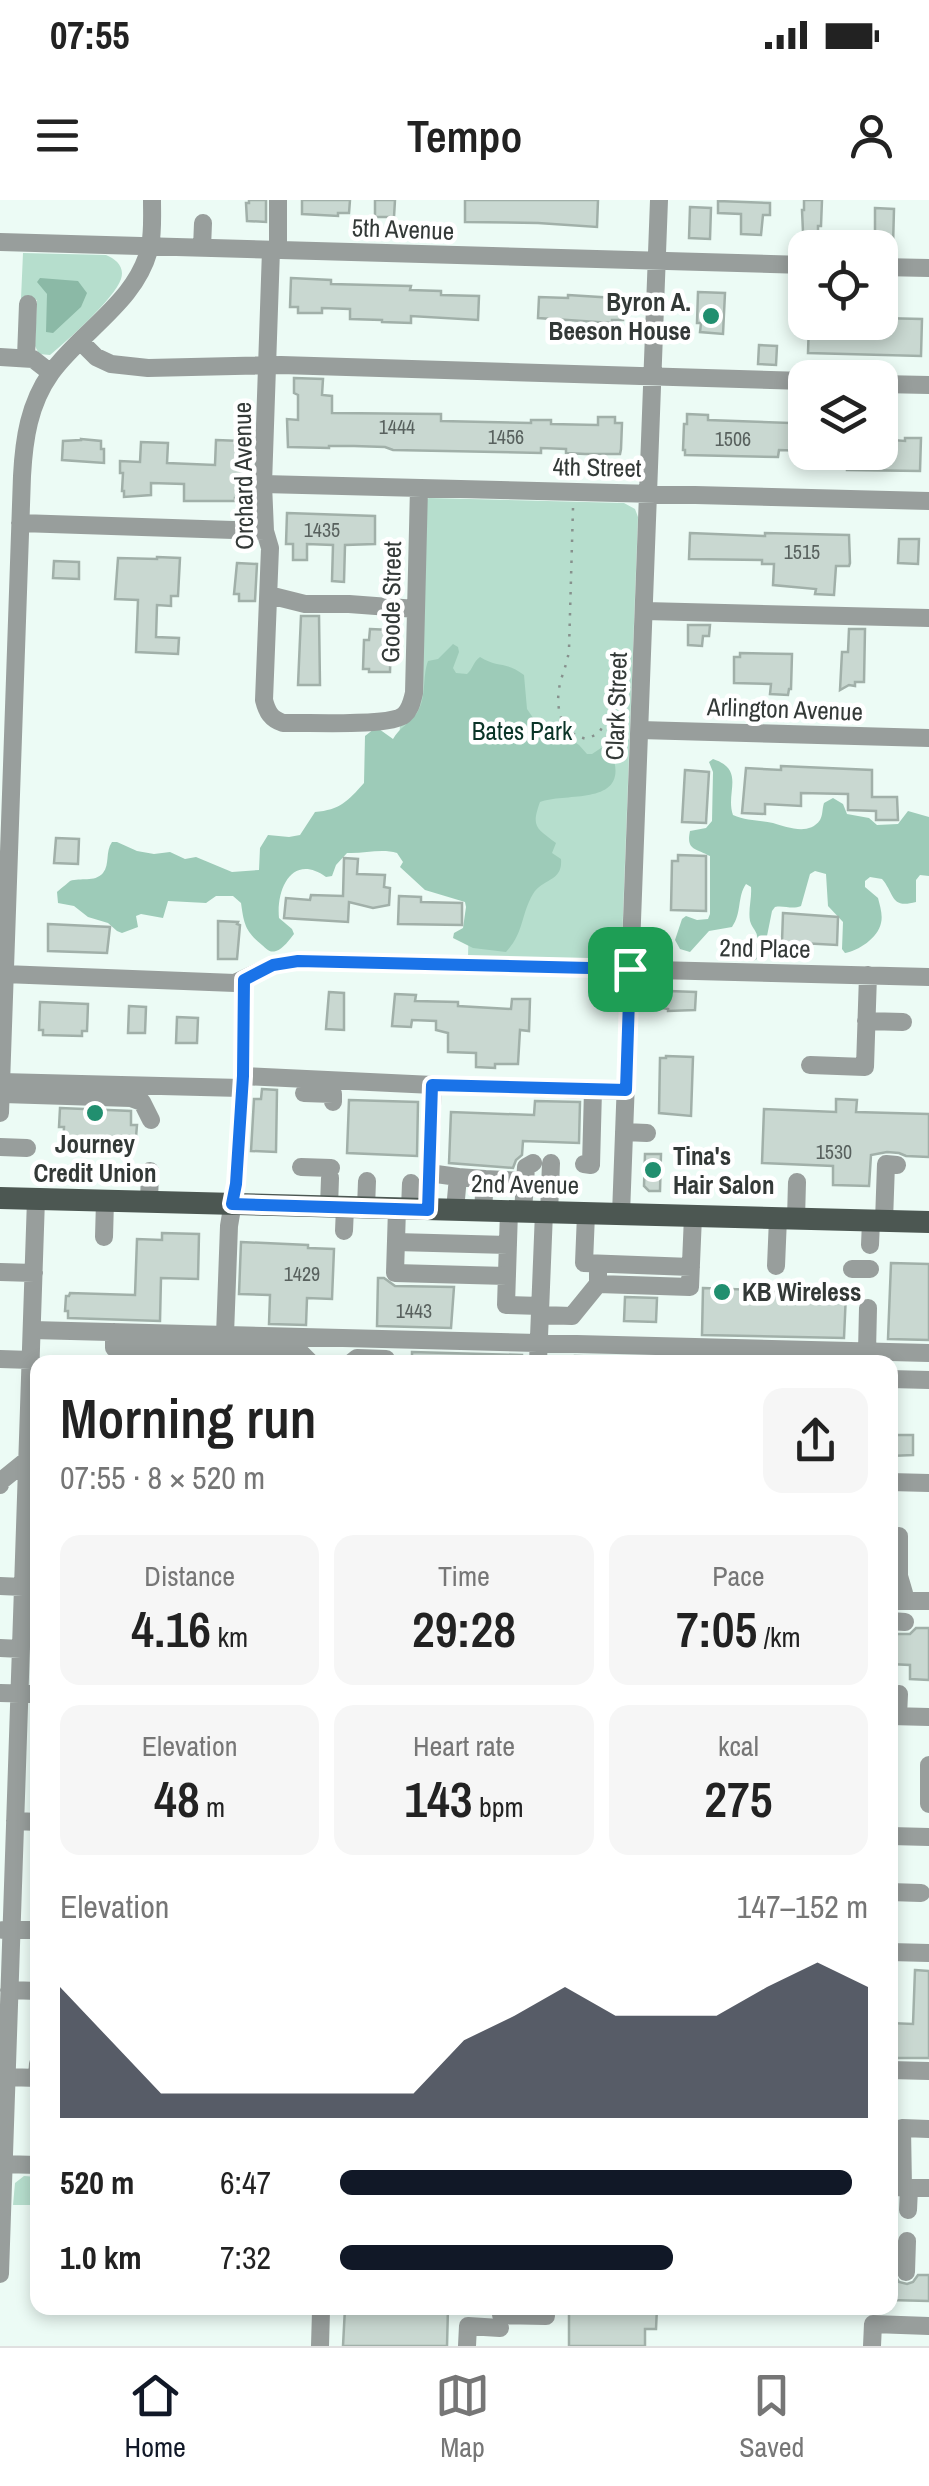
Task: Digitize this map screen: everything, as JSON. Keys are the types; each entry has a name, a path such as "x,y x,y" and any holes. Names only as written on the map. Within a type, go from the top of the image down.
{"main road":[{"name":"2nd Avenue","path":"0,1198 232,1204 346,1213 412,1209 929,1222"}],"street":[{"path":"0,1113 9,594 20,523 13,476 32,408 51,373 119,303 134,281 150,247 152,200"},
{"name":"Orchard Avenue","path":"278,200 264,484 265,531 270,548 264,700 267,712 283,723 378,722 405,714"},
{"name":"Clark Street","path":"621,1214 658,200"},
{"path":"202,248 203,223"},
{"name":"5th Avenue","path":"0,242 788,265"},
{"path":"898,267 929,268"},
{"path":"26,357 28,304"},
{"path":"81,342 96,357 130,366 268,365 788,381"},
{"path":"0,357 26,357 51,373"},
{"path":"898,384 929,385"},
{"name":"4th Street","path":"264,484 929,501"},
{"name":"Goode Street","path":"405,714 414,693 419,488"},
{"path":"20,523 265,531"},
{"path":"269,595 304,604 416,610"},
{"path":"644,611 929,618"},
{"name":"Arlington Avenue","path":"640,730 929,738"},
{"name":"2nd Place","path":"3,978 235,982 273,965 298,961 929,977"},
{"path":"810,1064 865,1066 868,975"},
{"path":"226,1336 229,1226 236,1184 242,1082 244,980"},
{"path":"866,1020 904,1022"},
{"path":"1,1082 242,1082 333,1094 333,1102"},
{"path":"300,1089 432,1085 626,1090"},
{"path":"432,1085 429,1173 396,1242 395,1272 507,1261"},
{"path":"584,1164 590,1165 594,1090"},
{"path":"0,1094 131,1098 142,1102 151,1120"},
{"path":"624,1132 647,1133"},
{"path":"0,1147 27,1148"},
{"path":"517,1212 542,1163 526,1168 524,1181 517,1212 507,1261 506,1305 572,1316 598,1284 598,1264"},
{"path":"870,1245 878,1221 886,1164 897,1165"},
{"path":"301,1167 330,1173 346,1213"},
{"path":"149,1202 150,1171"},
{"path":"429,1173 524,1181"},
{"path":"455,1210 458,1176"},
{"path":"492,1179 517,1212 542,1263 538,1355"},
{"path":"346,1213 367,1181"},
{"path":"776,1266 797,1182"},
{"path":"411,1183 412,1209"},
{"path":"31,1355 40,1271 36,1199"},
{"path":"104,1237 105,1201"},
{"path":"586,1214 584,1263 697,1265"},
{"path":"598,1284 690,1288 697,1265 693,1216"},
{"path":"396,1242 507,1261 542,1263"},
{"path":"0,1272 40,1271"},
{"path":"860,1355 868,1308"},
{"path":"32,1330 341,1335 860,1355 929,1353"},
{"path":"114,1332 114,1348 143,1355"},
{"path":"279,1355 303,1355"},
{"path":"0,1359 30,1360"},
{"path":"898,1379 929,1380"},
{"path":"0,2274 9,1990 6,1930 28,1694 21,1649 30,1438"},
{"path":"0,1459 27,1460"},
{"path":"0,1485 27,1460"},
{"path":"898,1482 929,1483"},
{"path":"898,1600 904,1593 898,1576 900,1536"},
{"path":"0,1586 23,1586"},
{"path":"898,1601 929,1601"},
{"path":"0,1648 21,1649"},
{"path":"0,1693 28,1694"},
{"path":"898,1698 899,1694"},
{"path":"898,1716 929,1717"},
{"path":"929,1765 929,1804"},
{"path":"15,1821 30,1822"},
{"path":"898,1836 929,1837"},
{"path":"898,1892 922,1893"},
{"path":"898,1952 929,1954"},
{"path":"9,1990 30,1991"},
{"path":"898,2070 929,2071"},
{"path":"6,2076 30,2078"},
{"path":"908,2210 900,2188 902,2128 929,2129"},
{"path":"2,2164 30,2165"},
{"path":"900,2188 929,2188"},
{"path":"906,2272 907,2241"},
{"path":"320,2346 321,2315"},
{"path":"467,2346 468,2326 546,2316"},
{"path":"872,2346 873,2324 929,2326"}],"path":[{"path":"573,508 569,649 559,684 560,717 572,734 587,739 599,733 612,710 632,708"}],"green space":[{"path":"23,253 106,255 121,267 121,279 110,297 50,355 39,354 35,346 37,300 21,299"},
{"name":"Bates Park","path":"429,498 624,503 635,509 638,517 622,942 618,954 610,960 468,957 471,834 396,831 400,723 405,721"},
{"path":"453,644 459,652 453,668 456,673 467,674 480,657 518,671 524,675 527,709 540,728 561,733 587,754 601,748 611,751 615,769 613,781 595,794 540,802 537,826 556,843 552,853 561,859 561,866 556,876 533,894 516,938 506,952 473,948 453,938 463,928 465,902 425,890 400,867 403,862 397,853 391,852 347,853 332,876 304,869 289,877 280,896 279,918 294,934 274,951 249,931 241,903 233,896 216,896 206,903 168,901 163,918 141,914 136,916 138,927 122,933 74,906 58,903 57,892 70,881 96,878 103,873 112,842 137,851 170,852 185,859 196,857 232,872 259,870 260,848 268,835 300,835 315,812 343,804 364,783 365,736 379,729 393,739 420,707 428,661 438,659"},
{"path":"713,759 729,769 733,815 743,818 810,828 820,820 824,803 833,798 843,804 847,814 869,818 877,825 898,824 908,811 929,817 929,876 920,875 916,880 916,902 897,902 882,879 870,877 865,887 878,898 881,923 867,943 845,953 843,922 828,906 826,874 815,871 810,874 801,906 775,907 772,911 763,956 753,961 746,953 757,943 757,936 749,913 751,887 746,884 732,927 709,931 690,952 680,949 675,940 682,919 708,919 710,914 710,856 693,848 689,837 690,831 706,828 712,821 713,772 709,762"},
{"path":"30,2176 30,2205 13,2205 15,2183"}],"shaded area":[{"path":"40,278 78,281 87,293 81,307 53,333 46,332 47,294 37,282"}],"building":[{"path":"249,200 266,200 266,222 247,221"},
{"path":"302,200 350,200 349,213 302,214"},
{"path":"375,200 395,200 394,217 375,217"},
{"path":"465,200 598,200 597,227 465,222"},
{"path":"804,200 822,200 818,230 803,230"},
{"path":"718,201 770,203 770,215 763,215 761,235 741,234 741,214 718,213"},
{"path":"690,207 711,208 710,239 689,238"},
{"path":"875,208 894,209 893,230 875,230"},
{"path":"291,278 331,280 331,284 411,286 410,290 441,291 441,295 479,296 478,320 411,316 411,323 382,322 350,319 350,309 322,308 322,313 298,313 298,307 290,307"},
{"name":"Byron A. Beeson House","path":"698,292 725,293 723,334 700,332"},
{"path":"568,295 623,301 623,320 612,323 538,318 539,297"},
{"path":"898,318 922,319 921,356 808,353 808,340 898,340"},
{"path":"759,345 777,346 776,365 758,364"},
{"path":"294,378 323,379 322,395 332,396 332,413 441,414 441,421 551,420 551,424 598,425 598,417 615,417 615,423 622,423 620,454 566,453 566,449 541,448 541,453 288,447 287,419 298,420"},
{"path":"687,414 708,415 708,420 788,423 788,450 779,450 778,457 685,455"},
{"path":"921,438 920,471 847,470 898,470 898,440"},
{"path":"216,440 241,441 244,498 184,501 184,484 151,483 151,495 124,497 120,461 140,462 141,442 168,443 167,463 215,465"},
{"path":"63,441 101,441 104,463 62,460"},
{"path":"287,513 375,516 375,544 345,545 344,582 332,581 333,545 307,544 307,560 293,560 293,544 286,544"},
{"path":"690,533 849,535 850,563 836,566 834,595 815,594 816,589 773,585 774,564 762,564 762,560 689,559"},
{"path":"899,539 919,539 918,564 898,563"},
{"path":"118,558 180,558 178,596 171,596 171,606 157,605 156,637 179,638 178,654 136,652 138,600 115,599"},
{"path":"54,561 79,562 79,579 53,578"},
{"path":"237,563 257,564 255,601 239,601 239,594 234,594"},
{"path":"301,616 319,616 320,685 298,685"},
{"path":"688,625 710,625 702,646 688,645"},
{"path":"370,629 391,630 390,672 363,669 364,640 369,640"},
{"path":"849,629 865,629 864,682 840,690 842,652 848,652"},
{"path":"740,653 792,654 788,695 770,694 771,684 734,683 734,657 740,657"},
{"path":"781,766 872,770 872,797 897,797 898,820 876,820 876,811 848,810 848,794 801,793 801,806 765,804 765,814 742,813 746,768 781,770"},
{"path":"685,770 709,772 706,823 682,822"},
{"path":"56,838 79,839 78,864 54,863"},
{"path":"678,855 706,856 706,911 671,910 672,861 678,861"},
{"path":"344,858 358,859 357,874 385,875 384,887 390,888 389,905 373,908 349,902 348,922 284,918 286,898 343,896"},
{"path":"399,896 421,897 421,902 462,903 462,925 398,924"},
{"path":"783,913 838,917 837,945 782,942"},
{"path":"218,921 240,925 237,959 218,959"},
{"path":"48,924 110,927 107,953 48,951"},
{"path":"329,992 344,993 344,1030 326,1029"},
{"path":"696,992 695,1010 662,1008 663,993"},
{"path":"395,994 416,995 415,1001 511,1009 512,999 530,999 529,1031 520,1030 518,1064 476,1067 476,1053 448,1052 448,1033 436,1030 436,1021 412,1020 411,1027 392,1026"},
{"path":"40,1002 88,1004 87,1031 82,1031 82,1036 43,1035 43,1030 39,1030"},
{"path":"129,1006 146,1007 145,1033 128,1033"},
{"path":"177,1017 198,1018 197,1043 176,1043"},
{"path":"693,1057 691,1116 659,1113 660,1058"},
{"path":"262,1089 277,1090 276,1152 251,1151 254,1099 261,1099"},
{"path":"836,1099 857,1100 856,1112 929,1114 929,1157 887,1152 871,1155 869,1186 833,1185 833,1166 762,1163 764,1109 836,1112"},
{"path":"349,1100 418,1102 417,1156 347,1153"},
{"path":"535,1101 580,1102 579,1143 523,1141 522,1155 513,1168 449,1163 451,1112 534,1115"},
{"name":"Journey Credit Union","path":"60,1108 131,1111 131,1125 137,1125 136,1137 127,1137 127,1144 63,1146"},
{"name":"Tina's Hair Salon","path":"645,1154 661,1154 660,1191 649,1191 644,1186"},
{"path":"162,1233 199,1234 198,1279 161,1278 160,1321 68,1318 66,1296 70,1293 135,1295 137,1239 162,1240"},
{"path":"241,1242 334,1249 332,1299 307,1298 306,1325 269,1324 270,1295 239,1294"},
{"path":"891,1263 929,1264 929,1340 888,1339"},
{"path":"378,1278 395,1286 454,1287 451,1328 377,1326"},
{"path":"703,1288 846,1293 844,1338 702,1335"},
{"path":"625,1297 657,1298 656,1322 624,1321"},
{"path":"412,1352 522,1355 412,1355"},
{"path":"898,1435 913,1435 913,1455 898,1456"},
{"path":"916,1628 929,1628 929,1680 910,1679 910,1665 898,1664 898,1634 910,1634"},
{"path":"915,1970 929,1971 929,2058 898,2058 898,2023 913,2024"},
{"path":"918,2275 929,2275 929,2301 898,2300 898,2280 907,2284"},
{"path":"345,2315 448,2315 447,2346 343,2346"},
{"path":"569,2315 657,2315 656,2329 645,2329 645,2346 569,2346"}],"place":[{"name":"Byron A. Beeson House","path":"711,316"},
{"name":"Journey Credit Union","path":"95,1113"},
{"name":"Tina's Hair Salon","path":"653,1170"},
{"name":"KB Wireless","path":"722,1292"}],"route":[{"path":"298,961 630,969 626,1090 432,1085 428,1210 232,1204 243,1076 244,980 273,965 298,961"}]}
